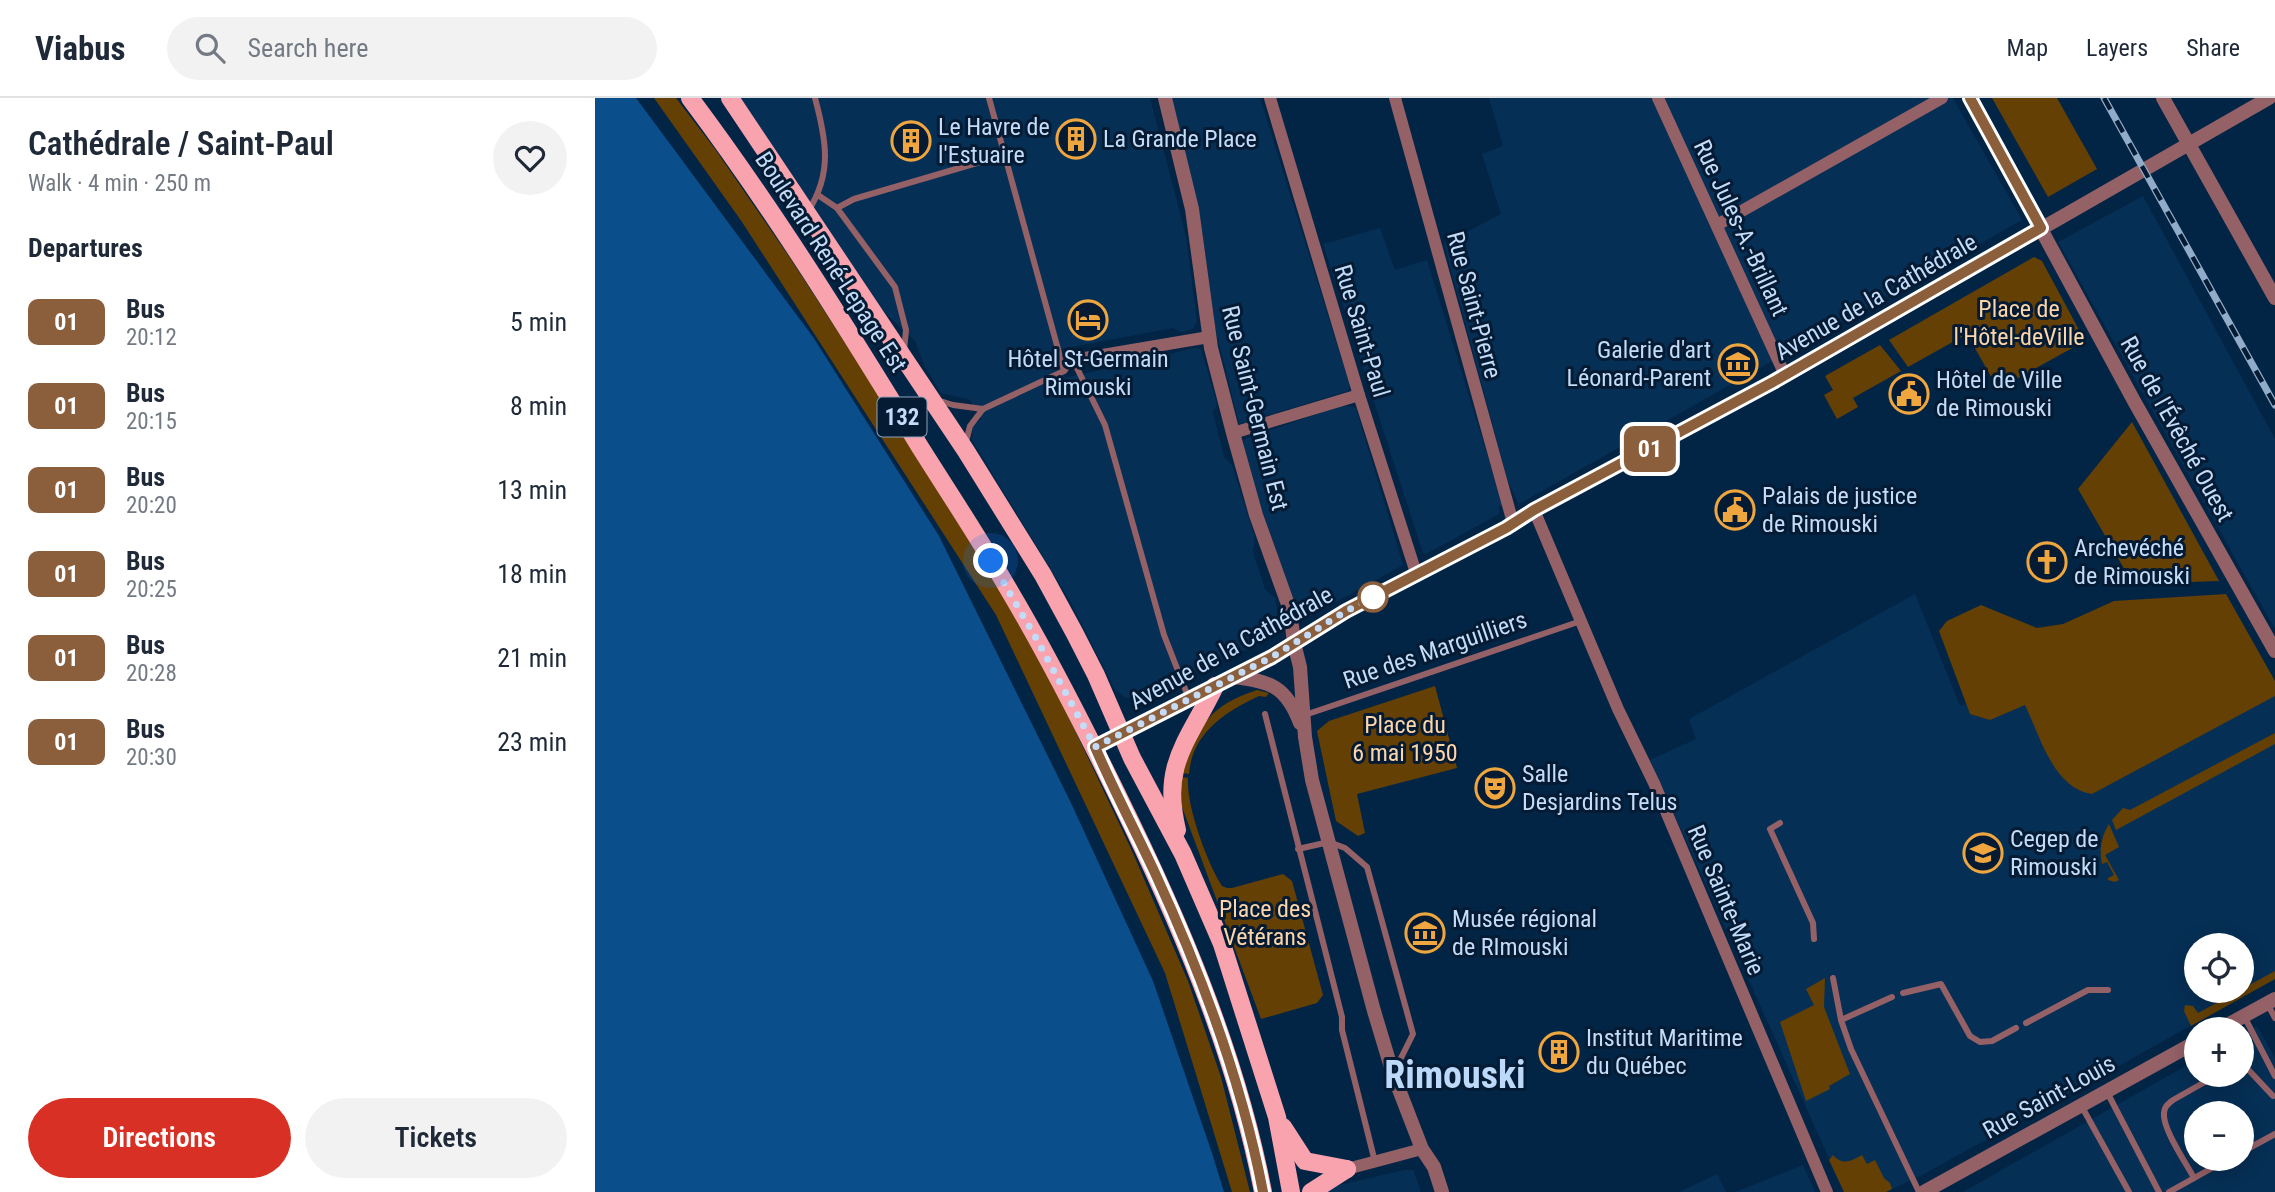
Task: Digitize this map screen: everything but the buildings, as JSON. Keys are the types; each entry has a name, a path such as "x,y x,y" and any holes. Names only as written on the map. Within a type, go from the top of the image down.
{"main road":[{"name":"Boulevard René-Lepage Est","path":"690,98 739,163 806,262 1006,584 1095,747"},
{"name":"Boulevard René-Lepage Est","path":"730,98 966,451 1043,575 1096,675 1120,734"},
{"path":"1183,854 1173,813 1172,778 1177,757 1215,685"},
{"name":"132","path":"1120,734 1183,854 1222,944 1277,1117 1291,1192"},
{"name":"132","path":"1095,747 1188,947 1226,1051 1263,1192"},
{"path":"1277,1117 1305,1161 1347,1169"},
{"path":"1311,1192 1347,1169"}],"street":[{"name":"Rue Saint-Germain Est","path":"1165,98 1192,209 1209,337 1256,515 1290,610 1300,667 1305,737"},
{"name":"Rue Saint-Paul","path":"1270,98 1359,395 1417,576"},
{"name":"Rue Saint-Pierre","path":"1395,98 1513,523"},
{"name":"Rue Jules-A.-Brillant","path":"1658,98 1785,375"},
{"path":"1717,225 1942,98"},
{"name":"Rue de l'Évêché Ouest","path":"1970,98 2134,401 2275,651"},
{"path":"2163,98 2275,298"},
{"name":"Avenue de la Cathédrale","path":"1095,747 1233,677 1346,611 1417,576 1785,375 2269,98"},
{"path":"1073,360 1209,337"},
{"path":"1233,433 1359,395"},
{"name":"Rue Sainte-Marie","path":"1534,510 1827,1192"},
{"path":"1233,677 1255,679 1275,686 1289,700 1305,737 1312,779 1374,1011 1393,1074 1422,1149 1434,1167 1442,1192"},
{"path":"2244,1016 2271,1001"},
{"name":"Rue Saint-Louis","path":"1922,1192 2184,1049"},
{"path":"1347,1169 1422,1149"}],"lane":[{"path":"807,212 818,195 825,158 825,142 815,98"},
{"path":"989,98 1064,371"},
{"path":"837,208 854,200 1004,155"},
{"path":"818,195 837,208 899,294 906,330 906,345 901,357"},
{"path":"966,451 966,437 970,426 983,409 1064,371 1073,360 1105,425 1161,623 1189,699"},
{"path":"930,397 953,405 983,409"},
{"name":"Rue des Marguilliers","path":"1303,715 1581,621"},
{"path":"1265,714 1342,1017 1342,1030 1375,1162"},
{"path":"1780,823 1770,829 1813,923 1814,939"},
{"path":"1298,849 1329,842 1345,848 1367,867 1413,1034 1393,1074"},
{"path":"1833,978 1841,1020 1851,1049 1922,1192"},
{"path":"1903,993 1941,984 1970,1036 1980,1042 1992,1041 2016,1028"},
{"path":"2026,1023 2088,990 2108,990"},
{"path":"1841,1020 1892,997"},
{"path":"2271,1001 2275,1018"},
{"path":"2244,1016 2275,1076"},
{"path":"2254,1075 2274,1095"},
{"path":"2195,1178 2164,1123 2164,1112 2166,1105 2196,1087"},
{"path":"2107,1092 2158,1192"},
{"path":"2081,1105 2129,1192"},
{"path":"2254,1145 2275,1134"},
{"path":"2169,1192 2207,1171"}],"shaded area":[{"path":"595,98 636,98 813,337 939,536 1071,803 1153,981 1224,1192 595,1192"},
{"path":"737,98 1150,98 1186,236 1197,322 1193,329 1181,332 1173,328 1061,349 1065,378 1195,348 1201,349 1217,404 1213,413 1224,457 1232,465 1255,538 1253,552 1265,589 1275,598 1278,613 1264,642 1141,697 1126,698 1115,690 1070,601 972,440 973,426 981,419 970,400 941,393 925,367 915,341 879,307"},
{"path":"1171,98 1260,98 1350,386 1348,391 1239,424 1215,327 1200,218"},
{"path":"1489,98 1953,98 2022,220 1519,504 1508,482 1444,244 1501,214 1482,154 1503,146"},
{"path":"2143,196 2275,439 2275,629 2058,242"},
{"path":"1380,228 1395,270 1427,260 1503,506 1499,507 1499,514 1426,554 1423,553 1323,244"},
{"path":"1342,405 1356,408 1403,565 1307,618 1300,614 1295,605 1255,490 1243,440"},
{"name":"Cegep de Rimouski","path":"1915,594 1960,706 1966,704 1970,714 2025,705 2275,681 2275,979 2254,991 2254,933 2184,933 2184,1003 2232,1003 2207,1017 2184,1017 2184,1030 1926,1173 1886,1192 1844,1192 1650,760 1696,739 1689,719"},
{"path":"2257,1026 2275,1058 2275,1192 1963,1192 2184,1067 2184,1087 2254,1087 2254,1028"},
{"path":"1803,1165 1815,1192 1735,1192"},
{"path":"1413,1170 1421,1192 1320,1192 1331,1187"},
{"path":"1717,1174 1726,1192 1679,1192"}],"green space":[{"path":"654,98 676,98 715,149 790,258 946,498 1013,608 1064,707 1132,851 1188,981 1221,1077 1250,1192 1232,1192 1165,973 996,615 742,222"},
{"path":"1992,98 2057,98 2097,169 2048,197"},
{"name":"Place de l'Hôtel-deVille","path":"2034,257 2042,261 2085,341 1998,389 1967,334 1908,367 1889,340"},
{"path":"1880,345 1901,371 1853,398 1858,407 1837,419 1824,395 1833,390 1825,376"},
{"path":"2132,422 2219,581 2133,584 2078,489"},
{"path":"2226,594 2275,681 2275,696 2092,794 2067,782 2058,771 2049,759 2025,705 1990,720 1970,714 1939,631 1947,621 1981,605 2037,628 2063,624 2114,601"},
{"name":"Place du 6 mai 1950","path":"1435,686 1457,768 1357,794 1365,833 1358,836 1336,821 1317,731 1329,721"},
{"path":"1257,690 1269,693 1266,697 1259,696 1234,709 1212,726 1196,747 1189,774 1182,773 1207,720 1226,704"},
{"path":"2275,733 2275,744 2116,830 2112,820 2123,808 2130,810"},
{"name":"Place des Vétérans","path":"1181,777 1188,778 1190,803 1199,834 1222,886 1232,888 1283,874 1292,881 1323,995 1317,1003 1261,1019 1182,807"},
{"path":"2109,824 2119,847 2105,855 2119,880 2115,882 2108,880 2114,875 2107,862 2102,864 2101,859 2102,839"},
{"path":"2275,971 2275,979 2254,991 2254,982"},
{"path":"1825,978 1824,1007 1850,1074 1829,1086 1830,1089 1806,1101 1780,1022 1814,1005 1806,989"},
{"path":"2216,1003 2232,1003 2207,1017 2187,1017 2185,1005 2193,1006 2198,1013"},
{"path":"1833,1155 1844,1161 1851,1161 1862,1155 1867,1164 1875,1160 1892,1189 1886,1192 1844,1192 1829,1160"}],"railway":[{"path":"2104,98 2275,405"}],"bus line":[{"name":"01","path":"1263,1192 1226,1051 1188,947 1095,747 1272,657 1346,611 1417,576 1773,382 2041,228 1970,98"}],"place":[{"name":"La Grande Place","path":"1076,139"},
{"name":"Le Havre de l'Estuaire","path":"911,141"},
{"name":"Hôtel St-Germain Rimouski","path":"1088,320"},
{"name":"Galerie d'art Léonard-Parent","path":"1738,364"},
{"name":"Hôtel de Ville de Rimouski","path":"1909,394"},
{"name":"Palais de justice de Rimouski","path":"1735,510"},
{"name":"Archevéché de Rimouski","path":"2047,562"},
{"name":"Salle Desjardins Telus","path":"1495,788"},
{"name":"Cegep de Rimouski","path":"1983,853"},
{"name":"Musée régional de RImouski","path":"1425,933"},
{"name":"Institut Maritime du Québec","path":"1559,1052"}],"district":[{"name":"Rimouski","path":"1455,1075"}],"route":[{"path":"991,561 1095,747 1272,657 1346,611 1381,593 1373,597"}]}
